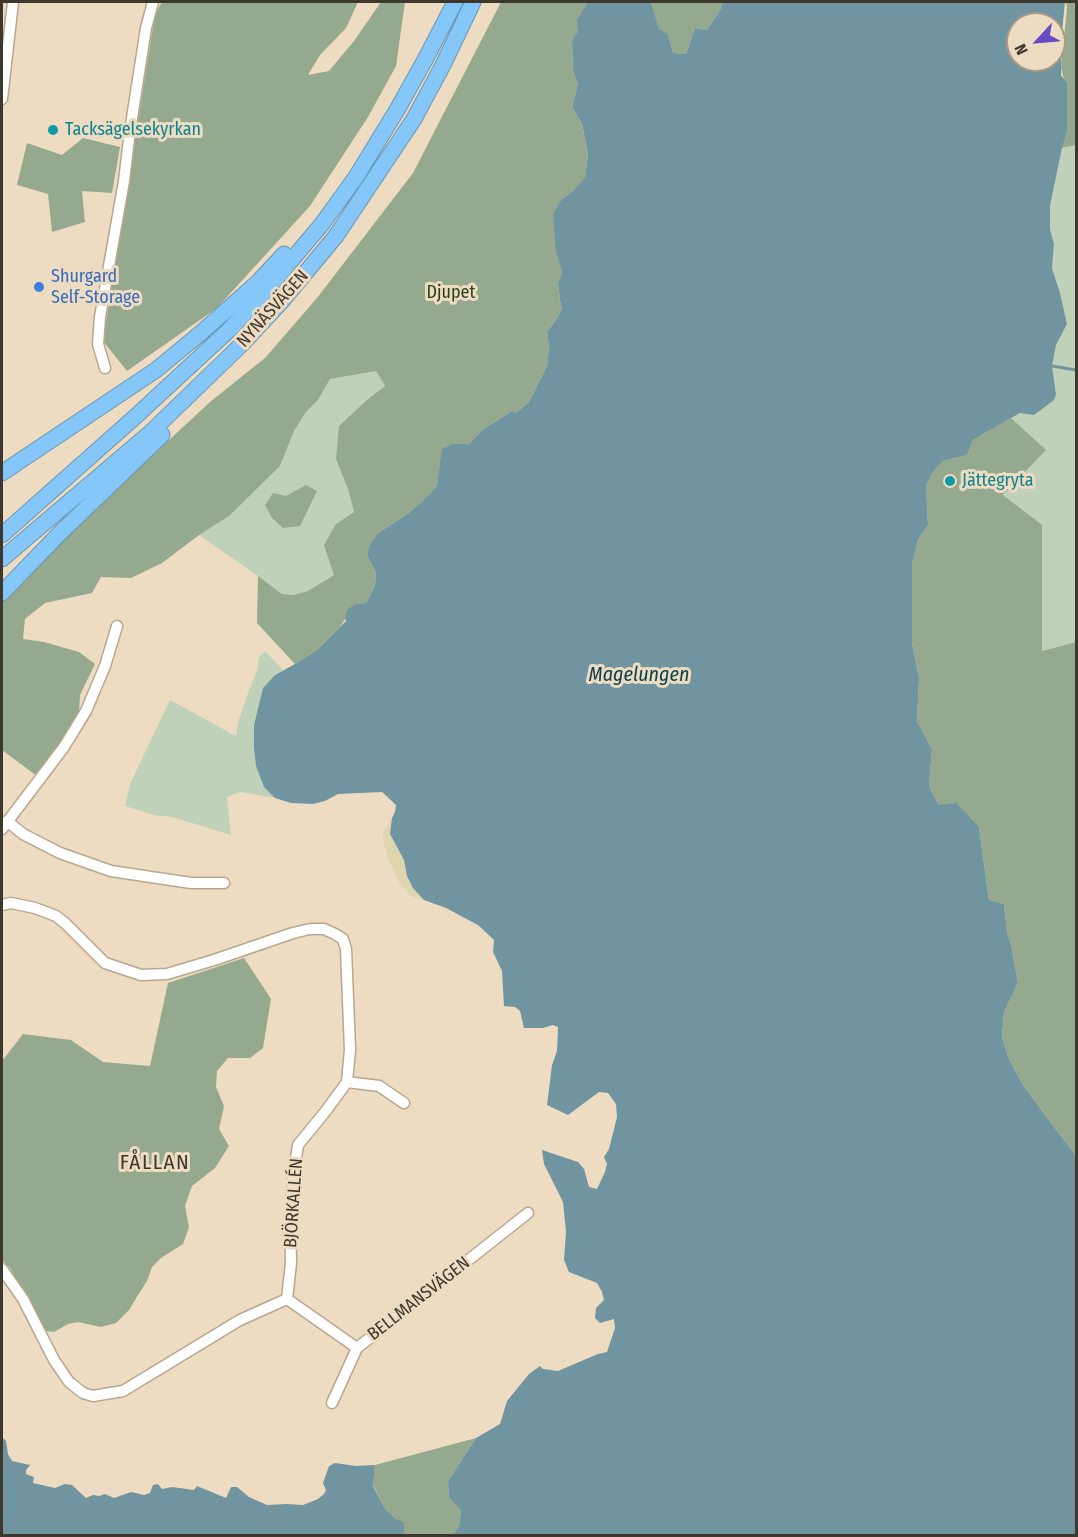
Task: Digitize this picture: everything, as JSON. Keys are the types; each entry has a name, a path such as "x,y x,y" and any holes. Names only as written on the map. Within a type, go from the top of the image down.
{"highway":[{"name":"NYNÄSVÄGEN","path":"2,535 229,330 322,224 356,177 397,110 455,2"},
{"name":"NYNÄSVÄGEN","path":"2,559 150,433 243,343 282,301 330,244 414,119 443,66 473,2"},
{"path":"2,474 156,370 202,332 258,282 356,177"},
{"path":"2,592 185,412 243,343"}],"street":[{"path":"2,99 13,2"},
{"path":"105,368 98,344 100,317 124,181 146,28 153,2"},
{"path":"117,626 105,666 86,711 64,747 4,825 60,853 111,871 191,883 224,883"},
{"path":"2,905 11,903 36,908 56,916 105,963 141,975 167,974 310,929 324,929 335,934 343,939 348,960 350,1050 347,1082 379,1086 404,1103"},
{"name":"BJÖRKALLÉN","path":"287,1299 291,1263 290,1219 298,1145 347,1082"},
{"name":"BELLMANSVÄGEN","path":"332,1403 357,1348 528,1214"},
{"path":"2,1269 23,1299 50,1353 69,1382 83,1393 93,1396 123,1391 240,1320 287,1299 357,1348"}],"green space":[{"path":"162,2 358,2 346,28 320,55 308,75 329,71 354,41 381,2 405,2 396,66 368,117 310,206 217,308 127,371 103,341 155,14"},
{"name":"Djupet","path":"501,2 588,2 578,31 572,40 573,71 578,84 572,107 582,124 588,154 585,179 562,199 556,252 562,273 558,284 562,309 547,332 549,347 547,366 529,402 516,413 512,411 482,430 469,444 452,444 443,449 437,485 409,513 378,533 367,555 376,573 375,586 366,603 356,604 339,628 317,650 295,664 257,623 258,576 282,594 293,595 308,591 334,575 324,545 336,524 354,512 336,459 339,426 385,386 376,371 330,379 318,400 306,412 294,431 280,466 229,516 162,563 131,578 101,577 92,593 45,603 25,619 23,639 44,642 79,652 95,664 80,695 79,712 60,745 37,776 2,750 2,599 210,402 265,358 317,298 413,173"},
{"path":"651,2 723,2 707,30 695,28 686,54 673,53 668,34 659,30"},
{"path":"1066,2 1076,2 1076,145 1062,148 1067,90 1062,72 1066,72"},
{"path":"83,138 120,147 112,193 82,191 85,222 52,232 48,194 17,185 27,143 62,155"},
{"path":"1076,145 1076,642 1042,651 1042,526 1003,495 1045,450 1011,418 1056,394 1052,366 1056,345 1067,324 1052,268 1054,244 1050,229 1050,206 1062,148"},
{"path":"376,371 385,386 368,399 348,489 354,512 336,524 334,575 308,591 293,595 282,594 199,535 229,515 280,466 294,431 306,412 318,400 330,379"},
{"path":"1011,418 1046,450 1003,495 1042,525 1042,651 1076,642 1076,1155 1023,1085 1009,1059 1002,1038 1004,1012 1018,983 1007,932 1004,904 989,900 979,827 939,805 929,787 932,749 917,721 919,678 912,643 912,564 918,540 928,525 926,486 933,472 943,461 967,455 973,440"},
{"path":"306,485 317,491 300,526 283,528 272,518 265,505 273,493 286,496"},
{"path":"265,651 283,670 263,688 254,725 264,786 275,798 240,792 227,797 231,835 125,806 130,784 170,700 236,736 238,722 257,671 259,657"},
{"path":"244,958 271,999 263,1048 250,1058 228,1058 217,1071 216,1087 224,1106 219,1129 229,1146 215,1168 192,1186 185,1206 189,1227 183,1244 161,1258 152,1267 147,1281 129,1310 116,1323 101,1327 78,1322 68,1324 54,1332 46,1331 10,1268 2,1260 2,1061 23,1034 71,1040 103,1062 150,1066 168,983"},
{"path":"476,1438 448,1481 449,1498 461,1511 459,1526 453,1535 403,1535 405,1528 384,1507 373,1485 375,1465"}],"sand":[{"path":"392,818 390,834 404,860 407,877 424,900 413,897 400,884 388,858 383,832"}],"water":[{"name":"Magelungen","path":"588,2 651,2 659,29 668,34 673,53 686,54 695,28 707,30 723,2 1065,2 1064,12 1006,12 1006,72 1061,72 1067,83 1067,130 1050,206 1050,229 1054,244 1052,268 1067,324 1056,345 1052,366 1056,394 1054,400 1034,415 1020,413 973,440 967,455 943,461 933,472 926,486 928,525 918,540 912,564 912,643 919,678 917,721 932,749 929,787 939,805 956,803 979,827 989,900 1004,904 1007,932 1018,983 1004,1012 1002,1038 1009,1059 1023,1085 1076,1155 1076,1535 453,1535 459,1526 461,1511 449,1498 448,1481 476,1438 500,1424 507,1401 529,1374 540,1366 543,1369 558,1371 607,1352 615,1328 614,1319 600,1323 595,1318 596,1308 604,1300 597,1283 569,1272 564,1260 566,1232 563,1202 544,1164 542,1150 578,1162 584,1169 589,1187 597,1189 607,1164 604,1157 609,1149 617,1117 616,1104 608,1093 599,1092 568,1115 547,1105 552,1065 557,1051 558,1027 553,1025 543,1028 524,1028 520,1011 515,1007 504,1006 502,971 493,952 494,940 478,925 446,908 424,900 413,888 407,876 404,860 390,834 396,805 382,792 338,794 313,804 291,803 275,798 264,787 256,766 254,725 263,688 275,675 317,650 346,621 348,609 356,604 366,603 375,586 376,573 367,555 370,545 378,533 409,513 437,485 442,449 452,444 469,444 482,430 512,411 516,413 529,402 547,366 549,347 547,332 562,309 558,283 562,273 556,252 553,214 562,199 585,178 588,154 582,124 572,107 578,84 573,71 572,40 578,31 577,20"},
{"path":"2,1437 6,1441 8,1454 12,1461 30,1465 26,1474 34,1477 33,1483 55,1488 65,1484 72,1485 86,1498 105,1494 114,1498 131,1492 144,1495 150,1493 153,1485 158,1484 162,1489 172,1487 194,1490 197,1486 226,1498 231,1487 237,1487 249,1497 267,1505 303,1505 324,1494 326,1490 323,1483 329,1466 335,1463 356,1466 375,1465 373,1486 384,1507 396,1519 403,1522 405,1528 403,1536 2,1535"}],"waterway":[{"path":"1052,366 1076,370"}],"place":[{"name":"Tacksägelsekyrkan","path":"53,130"},
{"name":"Shurgard Self-Storage","path":"39,287"},
{"name":"Jättegryta","path":"950,481"}],"district":[{"name":"FÅLLAN","path":"155,1163"}]}
